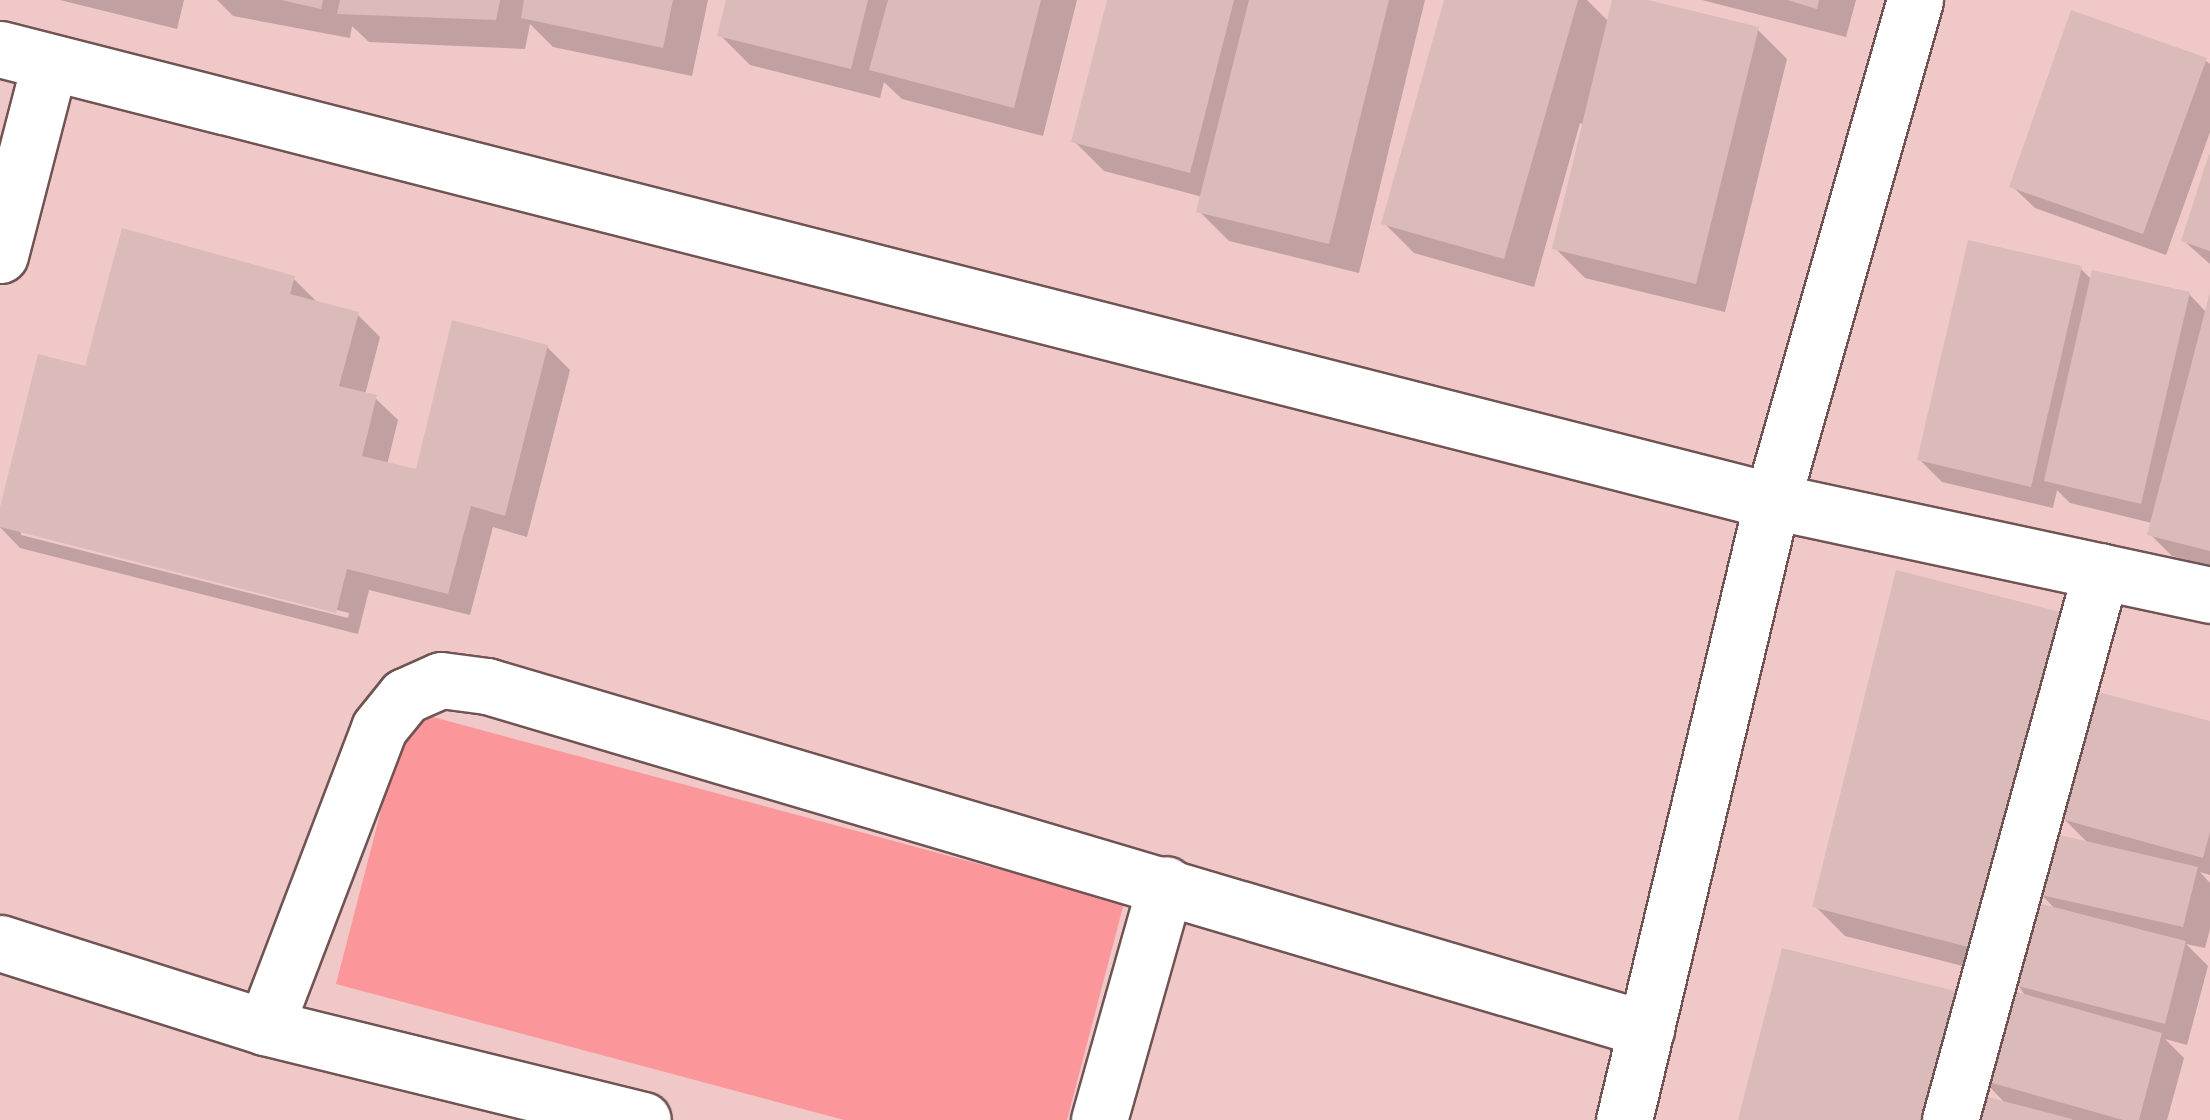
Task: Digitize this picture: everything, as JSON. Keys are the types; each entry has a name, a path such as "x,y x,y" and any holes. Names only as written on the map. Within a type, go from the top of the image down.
{"street":[{"path":"1624,1120 1772,501 1915,0"},
{"path":"0,255 25,56 1772,501 2210,595"},
{"path":"1950,1120 2101,570"},
{"path":"265,1028 379,728 405,696 441,680 487,686 1646,1029"},
{"path":"1098,1120 1166,884"},
{"path":"0,943 265,1028 643,1120"}],"shaded area":[{"path":"0,0 2210,0 2210,1120 0,1120"},
{"path":"407,710 1124,903 1067,1120 844,1120 336,984"}],"building":[{"path":"281,0 323,0 321,9"},
{"path":"340,0 500,0 496,20 337,14"},
{"path":"524,0 673,0 663,48 521,18"},
{"path":"726,0 868,0 851,69 717,36"},
{"path":"888,0 1041,0 1014,108 869,70"},
{"path":"1107,0 1234,0 1190,173 1071,142"},
{"path":"1249,0 1389,0 1329,244 1196,212"},
{"path":"1444,0 1578,0 1504,259 1381,224"},
{"path":"1612,0 1648,0 1759,27 1696,284 1552,249"},
{"path":"1787,0 1819,0 1817,9"},
{"path":"2071,10 2207,58 2143,234 2009,187"},
{"path":"2210,155 2210,251 2181,241"},
{"path":"122,228 295,276 290,294 359,312 339,386 377,395 362,456 416,469 452,320 548,345 505,516 471,506 448,594 347,569 336,613 0,527 0,507 38,354 85,366"},
{"path":"1968,240 2082,266 2031,487 1917,460"},
{"path":"2092,270 2190,292 2141,504 2044,481"},
{"path":"2210,292 2210,551 2147,535"},
{"path":"1896,570 2064,613 1980,950 1812,907"},
{"path":"2094,691 2210,721 2210,832 2203,858 2061,819"},
{"path":"2051,833 2198,867 2183,927 2037,894"},
{"path":"2030,901 2186,941 2165,1024 2010,984"},
{"path":"1782,948 1967,994 1935,1120 1738,1120"},
{"path":"2003,988 2162,1033 2139,1120 2123,1120 1978,1079"},
{"path":"1984,1096 2072,1119 2072,1120 1976,1120"}]}
